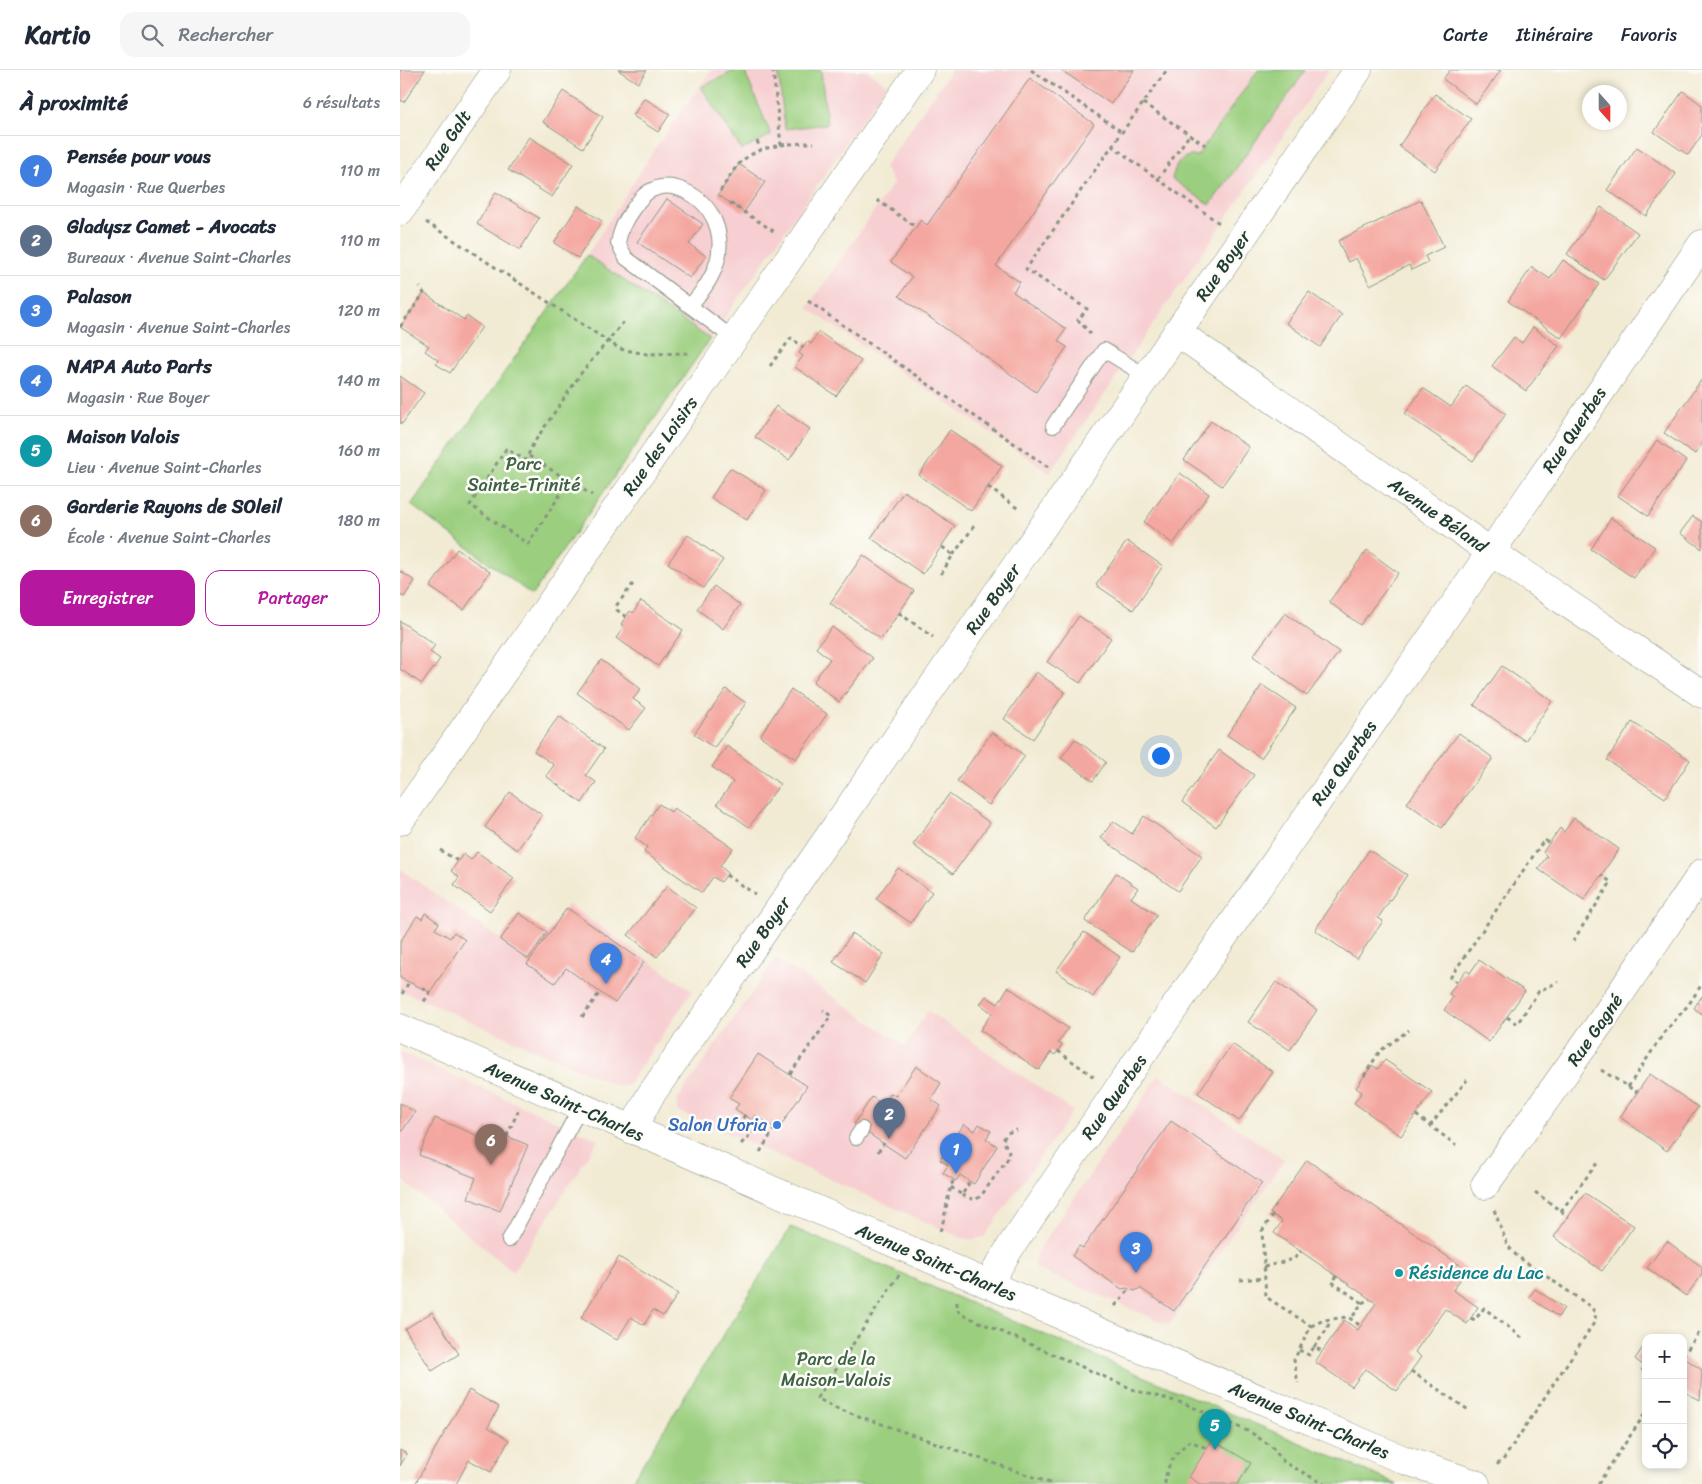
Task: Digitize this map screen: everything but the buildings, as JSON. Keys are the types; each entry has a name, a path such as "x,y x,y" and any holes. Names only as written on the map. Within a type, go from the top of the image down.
{"street":[{"name":"Rue Galt","path":"410,214 497,70"},
{"name":"Rue des Loisirs","path":"400,821 920,70"},
{"name":"Rue Boyer","path":"632,1130 647,1101 1358,70"},
{"name":"Rue Querbes","path":"988,1284 1129,1073 1491,552 1702,244"},
{"name":"Avenue Béland","path":"1177,332 1491,552 1702,694"},
{"name":"Rue Gagné","path":"1485,1185 1603,1019 1702,873"},
{"name":"Avenue Saint-Charles","path":"400,1028 580,1108 1348,1437 1404,1460 1474,1478"}],"lane":[{"path":"690,306 708,282 715,268 719,253 715,224 709,208 701,200 675,187 660,187 645,195 625,220 618,243 626,258 690,306 734,339"},
{"path":"1053,426 1104,350 1146,376"},
{"path":"509,1240 580,1108"}],"path":[{"path":"773,70 780,145"},
{"path":"1032,70 1122,132"},
{"path":"1085,326 1078,320 1087,308 1026,269 1167,70"},
{"path":"776,97 781,97"},
{"path":"1143,103 1205,145"},
{"path":"1158,179 1190,134"},
{"path":"757,141 761,150"},
{"path":"718,195 739,164 761,150 780,145 814,143"},
{"path":"1112,146 1224,226"},
{"path":"725,199 780,235"},
{"path":"877,200 916,227"},
{"path":"410,214 608,343 633,353 693,353"},
{"path":"400,326 424,293 420,287"},
{"path":"808,301 1055,472"},
{"path":"569,480 528,544 470,505 506,449 526,460 533,444 582,372 626,319"},
{"path":"770,366 791,338 803,347"},
{"path":"529,456 598,499"},
{"path":"988,487 1026,514"},
{"path":"941,574 975,525"},
{"path":"941,546 953,555"},
{"path":"626,617 617,610 616,606 633,584"},
{"path":"898,613 938,640"},
{"path":"1457,982 1450,978 1544,840 1550,843"},
{"path":"440,850 458,861"},
{"path":"726,875 761,898"},
{"path":"1573,942 1611,882 1601,875"},
{"path":"402,994 409,982"},
{"path":"1507,1017 1517,1024 1539,991 1558,982"},
{"path":"1628,1087 1664,1033 1689,1004 1702,984"},
{"path":"422,988 430,992 423,1003"},
{"path":"582,1016 600,992"},
{"path":"790,1074 831,1016 823,1010"},
{"path":"1364,1076 1380,1051 1409,1030"},
{"path":"1058,1051 1098,1079"},
{"path":"1596,1067 1637,1092"},
{"path":"1430,1126 1467,1080"},
{"path":"507,1136 522,1103"},
{"path":"745,1115 740,1122 754,1130"},
{"path":"1416,1115 1456,1145"},
{"path":"741,1144 761,1119"},
{"path":"760,1152 775,1128"},
{"path":"951,1187 962,1195 975,1200 981,1196 1008,1158 1009,1152 1003,1140 1007,1133 1017,1130"},
{"path":"878,1152 884,1143"},
{"path":"1561,1211 1598,1162"},
{"path":"940,1232 947,1209 947,1194 954,1180"},
{"path":"962,1195 970,1181"},
{"path":"1535,1192 1568,1217"},
{"path":"1273,1215 1262,1231 1266,1296 1311,1326"},
{"path":"1474,1478 1503,1460 1594,1323 1596,1314 1591,1307 1516,1256 1508,1246 1503,1235"},
{"path":"1264,1267 1294,1259 1301,1251"},
{"path":"902,1269 817,1398 832,1407 1053,1484"},
{"path":"1337,1276 1332,1282 1362,1303"},
{"path":"1240,1280 1264,1278"},
{"path":"1115,1306 1129,1289"},
{"name":"Avenue Saint-Charles","path":"958,1298 957,1309 971,1320 1137,1390 1182,1403 1250,1432 1271,1446 1284,1462 1324,1484"},
{"path":"1351,1319 1362,1303 1370,1299"},
{"path":"1471,1318 1476,1320 1484,1308 1522,1338"},
{"path":"1298,1383 1294,1360 1311,1326 1316,1322 1348,1317 1361,1326"},
{"path":"1299,1350 1309,1355 1328,1328 1329,1319"},
{"path":"1687,1350 1701,1330"},
{"path":"1314,1347 1322,1351"},
{"path":"1411,1371 1470,1411"},
{"path":"1598,1484 1642,1418"},
{"path":"1165,1484 1166,1472 1175,1454 1190,1441 1207,1448"}],"shaded area":[{"path":"711,70 866,70 887,85 710,339 587,255 655,149"},
{"path":"951,70 1329,70 1050,473 807,308 893,184 884,167"},
{"path":"400,869 528,959 568,904 692,991 628,1085 619,1087 400,990"},
{"path":"776,958 905,1046 928,1011 1073,1111 984,1237 971,1240 962,1238 677,1111 677,1100"},
{"path":"400,1052 598,1140 513,1272 400,1178"},
{"path":"1159,1075 1284,1160 1169,1325 1037,1269 1033,1264 1038,1250"}],"green space":[{"path":"736,70 744,70 771,135 742,150 701,87"},
{"path":"778,70 821,70 827,124 785,129"},
{"path":"1258,70 1306,70 1210,205 1172,179 1177,165 1183,158 1197,156"},
{"name":"Parc Sainte-Trinité","path":"587,255 710,339 532,595 411,505"},
{"name":"Parc de la Maison-Valois","path":"791,1227 1397,1484 630,1484"}],"place":[{"name":"NAPA Auto Parts","path":"606,984"},
{"name":"Salon Uforia","path":"777,1125"},
{"name":"Gladysz Camet - Avocats","path":"889,1139"},
{"name":"Garderie Rayons de SOleil","path":"491,1165"},
{"name":"Pensée pour vous","path":"956,1174"},
{"name":"Palason","path":"1136,1273"},
{"name":"Résidence du Lac","path":"1399,1273"},
{"name":"Maison Valois","path":"1215,1450"}]}
